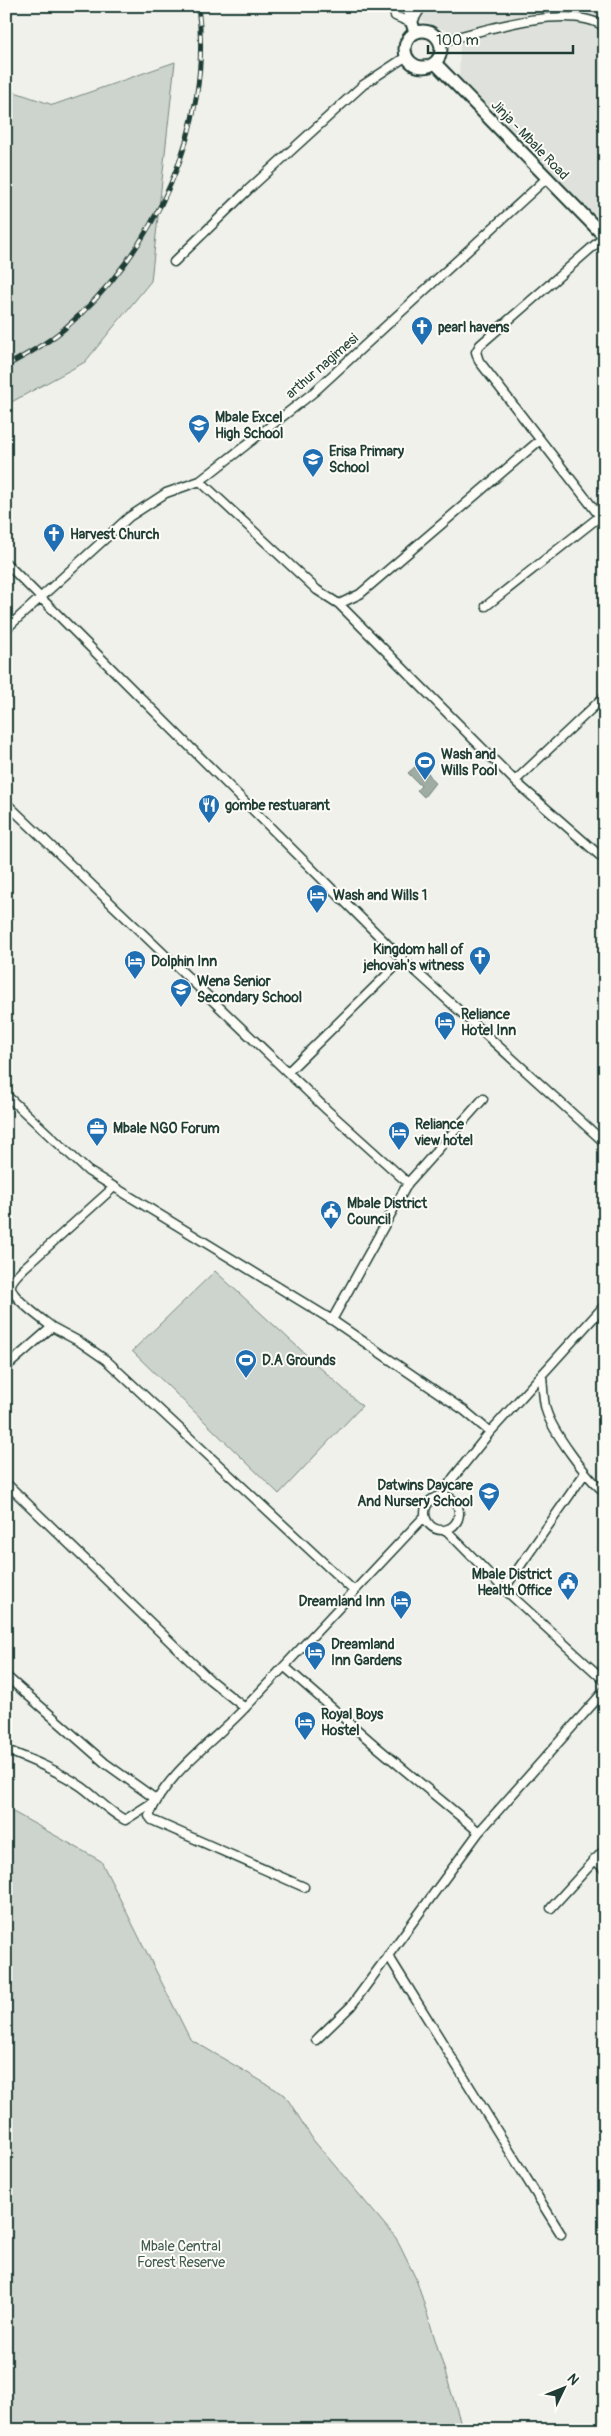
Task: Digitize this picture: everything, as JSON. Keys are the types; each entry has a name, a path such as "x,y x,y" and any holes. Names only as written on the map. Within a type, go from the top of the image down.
{"main road":[{"path":"407,6 413,28 405,45 406,56 419,67 435,63 441,53 440,42 432,34 413,28"},
{"name":"Jinja - Mbale Road","path":"435,63 604,237"}],"street":[{"path":"393,6 395,16 413,28 422,6"},
{"path":"440,42 538,18 574,16 599,23 605,27"},
{"path":"174,262 249,189 349,97 383,70 406,56"},
{"name":"arthur nagimesi","path":"6,629 129,517 166,492 200,481 314,392 547,178"},
{"path":"486,606 602,520 479,361 476,352 480,345 604,237"},
{"path":"339,604 360,594 540,440"},
{"path":"200,481 317,590 339,604 516,780 605,860"},
{"path":"6,563 403,959 605,1143"},
{"path":"516,780 605,696"},
{"path":"6,803 288,1072 408,1183"},
{"path":"288,1072 403,959"},
{"path":"6,1095 66,1152 113,1188 226,1254 332,1320 465,1410 490,1432"},
{"path":"332,1320 408,1183 482,1099"},
{"path":"113,1188 24,1268 12,1283 12,1290 52,1327 80,1342 106,1360 354,1591"},
{"path":"304,1887 152,1820 149,1816 157,1800 177,1775 285,1667 425,1516 427,1505 441,1496 490,1432 605,1305"},
{"path":"6,1367 52,1327"},
{"path":"542,1375 546,1411 585,1473 605,1492"},
{"path":"504,1588 585,1473"},
{"path":"6,1483 210,1680 245,1708"},
{"path":"425,1516 430,1526 435,1529 446,1530 456,1524 460,1514 456,1503 452,1499 441,1496"},
{"path":"446,1530 504,1588 605,1680"},
{"path":"285,1667 377,1748 479,1832"},
{"path":"6,1676 105,1762 157,1800"},
{"path":"316,2040 351,2006 479,1832 605,1690"},
{"path":"6,1750 59,1773 83,1788 111,1812 124,1820 157,1800"},
{"path":"551,1908 605,1849"},
{"path":"594,1860 605,1870"},
{"path":"388,1955 562,2234"}],"shaded area":[{"path":"407,6 605,6 605,236 459,82 460,36 409,16"},
{"name":"Wash and Wills Pool","path":"416,766 424,767 435,783 424,797 417,790 421,786 408,773"}],"green space":[{"path":"175,62 151,281 85,362 6,405 6,89 53,105"},
{"name":"D.A Grounds","path":"215,1271 362,1406 279,1494 132,1351"},
{"name":"Mbale Central Forest Reserve","path":"6,1808 101,1861 190,2039 285,2095 314,2141 396,2238 417,2281 463,2430 6,2430"}],"railway":[{"path":"6,366 36,349 64,329 96,298 125,263 150,225 171,184 186,140 196,96 201,51 198,6"}],"place":[{"name":"pearl havens","path":"422,346"},
{"name":"Mbale Excel High School","path":"199,444"},
{"name":"Erisa Primary School","path":"313,478"},
{"name":"Harvest Church","path":"54,553"},
{"name":"Wash and Wills Pool","path":"425,781"},
{"name":"gombe restuarant","path":"209,824"},
{"name":"Wash and Wills 1","path":"317,914"},
{"name":"Kingdom hall of jehovah's witness","path":"480,976"},
{"name":"Dolphin Inn","path":"135,980"},
{"name":"Wena Senior Secondary School","path":"181,1008"},
{"name":"Reliance Hotel Inn","path":"445,1041"},
{"name":"Mbale NGO Forum","path":"97,1147"},
{"name":"Reliance view hotel","path":"399,1151"},
{"name":"Mbale District Council","path":"331,1230"},
{"name":"D.A Grounds","path":"246,1379"},
{"name":"Datwins Daycare And Nursery School","path":"489,1512"},
{"name":"Mbale District Health Office","path":"568,1601"},
{"name":"Dreamland Inn","path":"401,1620"},
{"name":"Dreamland Inn Gardens","path":"315,1671"},
{"name":"Royal Boys Hostel","path":"305,1741"}]}
